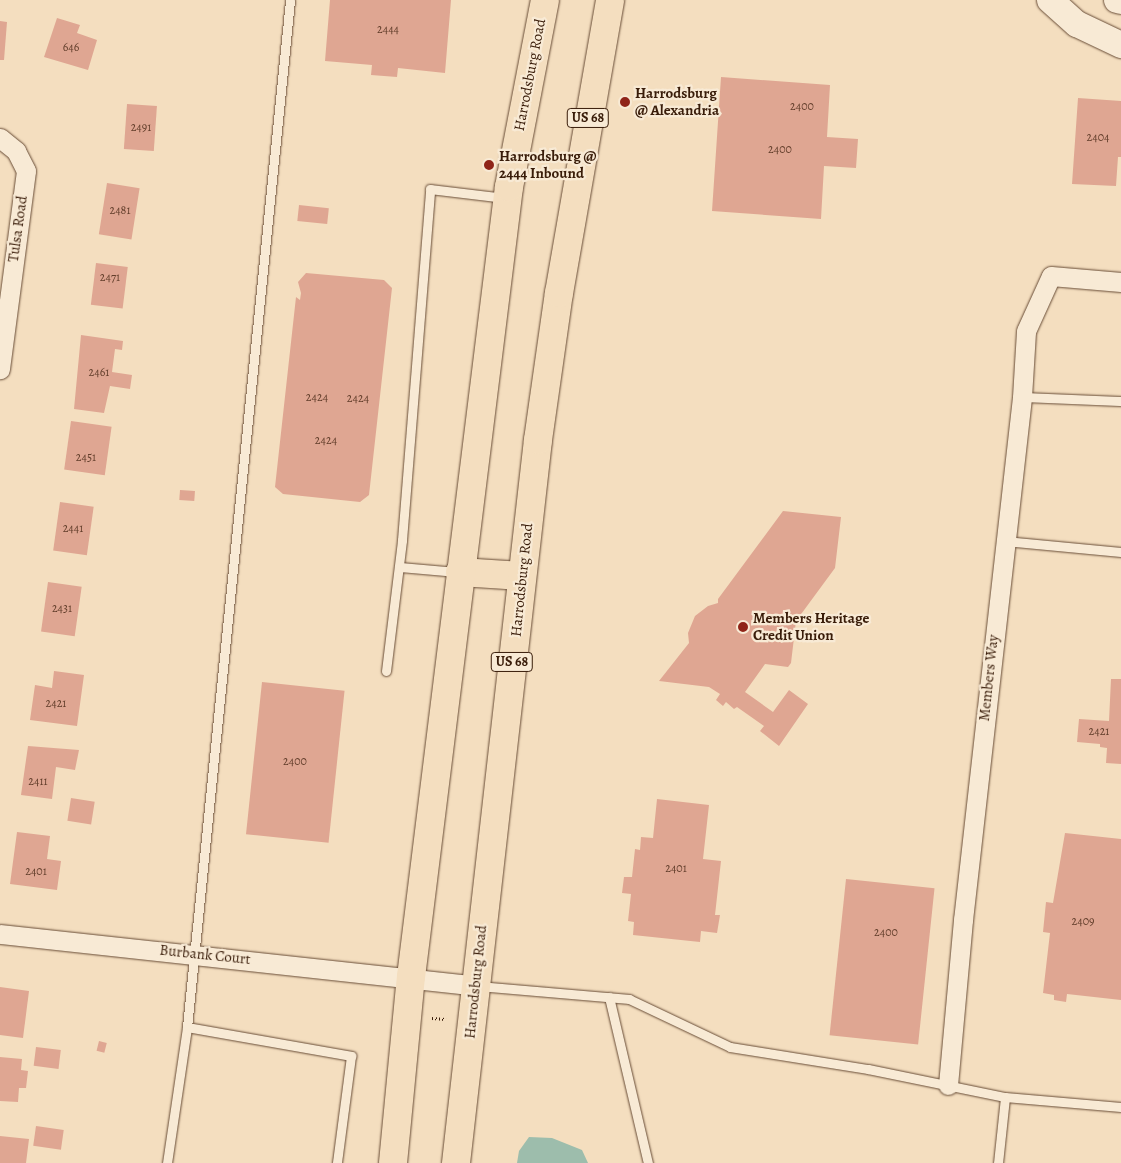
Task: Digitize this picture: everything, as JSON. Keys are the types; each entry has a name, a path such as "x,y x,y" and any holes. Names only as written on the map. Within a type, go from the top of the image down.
{"main road":[{"name":"Harrodsburg Road","path":"456,1163 522,576 559,293 610,0"},
{"name":"Harrodsburg Road","path":"393,1163 410,977 460,572 508,199 540,4"},
{"path":"460,572 522,576"}],"street":[{"path":"1050,0 1077,24 1121,45"},
{"path":"1117,0 1121,1"},
{"name":"Tulsa Road","path":"0,138 16,151 26,171 0,369"},
{"name":"Members Way","path":"948,1085 1004,541 1022,397 1026,331 1051,276 1121,282"},
{"name":"Burbank Court","path":"0,934 410,977 476,986"}],"lane":[{"path":"167,1163 187,1027 290,0"},
{"path":"386,671 400,567 430,189 508,199"},
{"path":"1022,397 1121,401"},
{"path":"1004,541 1121,552"},
{"path":"400,567 460,572"},
{"path":"476,986 629,999 730,1048 948,1085 1005,1097 1121,1107"},
{"path":"608,997 648,1163"},
{"path":"187,1027 351,1056 336,1163"},
{"path":"998,1163 1005,1097"}],"path":[{"path":"432,1018 446,1018"}],"shaded area":[{"path":"529,1137 552,1138 582,1150 588,1163 517,1163 519,1151"}],"building":[{"path":"330,0 451,0 445,73 398,68 397,77 371,75 372,65 325,61"},
{"path":"57,18 80,25 77,33 97,40 88,70 44,57"},
{"path":"0,21 7,22 4,60 0,60"},
{"path":"721,77 830,85 827,137 858,139 856,168 824,166 821,219 712,211"},
{"path":"1078,98 1121,101 1121,157 1118,157 1116,186 1072,184"},
{"path":"127,104 157,106 154,151 124,149"},
{"path":"107,183 140,188 131,240 99,234"},
{"path":"299,205 329,208 327,224 297,221"},
{"path":"96,263 128,267 123,309 91,305"},
{"path":"306,273 384,280 392,288 369,495 360,502 283,494 275,487 296,297 300,300 301,293 298,282"},
{"path":"81,335 123,341 122,350 115,349 112,372 132,375 130,389 110,386 104,413 74,409"},
{"path":"71,421 112,427 105,475 64,470"},
{"path":"180,490 195,491 194,501 179,500"},
{"path":"60,502 94,507 87,555 53,551"},
{"name":"Members Heritage Credit Union","path":"783,511 841,517 835,568 796,621 791,663 788,667 765,664 745,692 773,712 789,690 808,704 779,746 760,731 764,726 737,707 734,709 726,702 723,706 716,700 720,694 709,687 659,681 689,643 688,633 695,616 708,606 718,603 718,599"},
{"path":"48,582 82,587 75,636 41,632"},
{"path":"54,671 84,675 77,726 30,720 35,685 52,688"},
{"path":"1111,679 1121,679 1121,764 1106,763 1107,748 1100,747 1100,744 1077,742 1079,719 1109,721"},
{"path":"262,682 345,691 329,843 246,834"},
{"path":"28,746 79,750 75,770 56,767 52,799 21,795"},
{"path":"71,798 95,802 91,824 67,821"},
{"path":"657,799 709,805 703,859 721,861 715,915 720,915 717,933 701,931 700,942 633,935 634,922 628,921 631,894 622,893 624,877 632,877 635,849 640,850 641,837 653,838"},
{"path":"17,832 50,836 47,859 61,861 57,890 10,884"},
{"path":"1065,833 1121,839 1121,1000 1067,994 1066,1002 1054,1000 1054,995 1043,993 1050,933 1043,932 1046,902 1053,903"},
{"path":"846,879 935,888 918,1044 830,1035"},
{"path":"0,987 29,991 23,1038 0,1035"},
{"path":"99,1041 107,1043 104,1053 97,1051"},
{"path":"36,1047 61,1050 58,1069 34,1066"},
{"path":"0,1057 22,1059 21,1070 28,1071 26,1088 19,1088 18,1102 0,1101"},
{"path":"36,1126 64,1130 61,1150 33,1146"},
{"path":"0,1136 29,1139 26,1163 0,1163"}],"place":[{"name":"Harrodsburg @ Alexandria","path":"625,102"},
{"name":"Harrodsburg @ 2444 Inbound","path":"489,165"},
{"name":"Members Heritage Credit Union","path":"743,627"}]}
